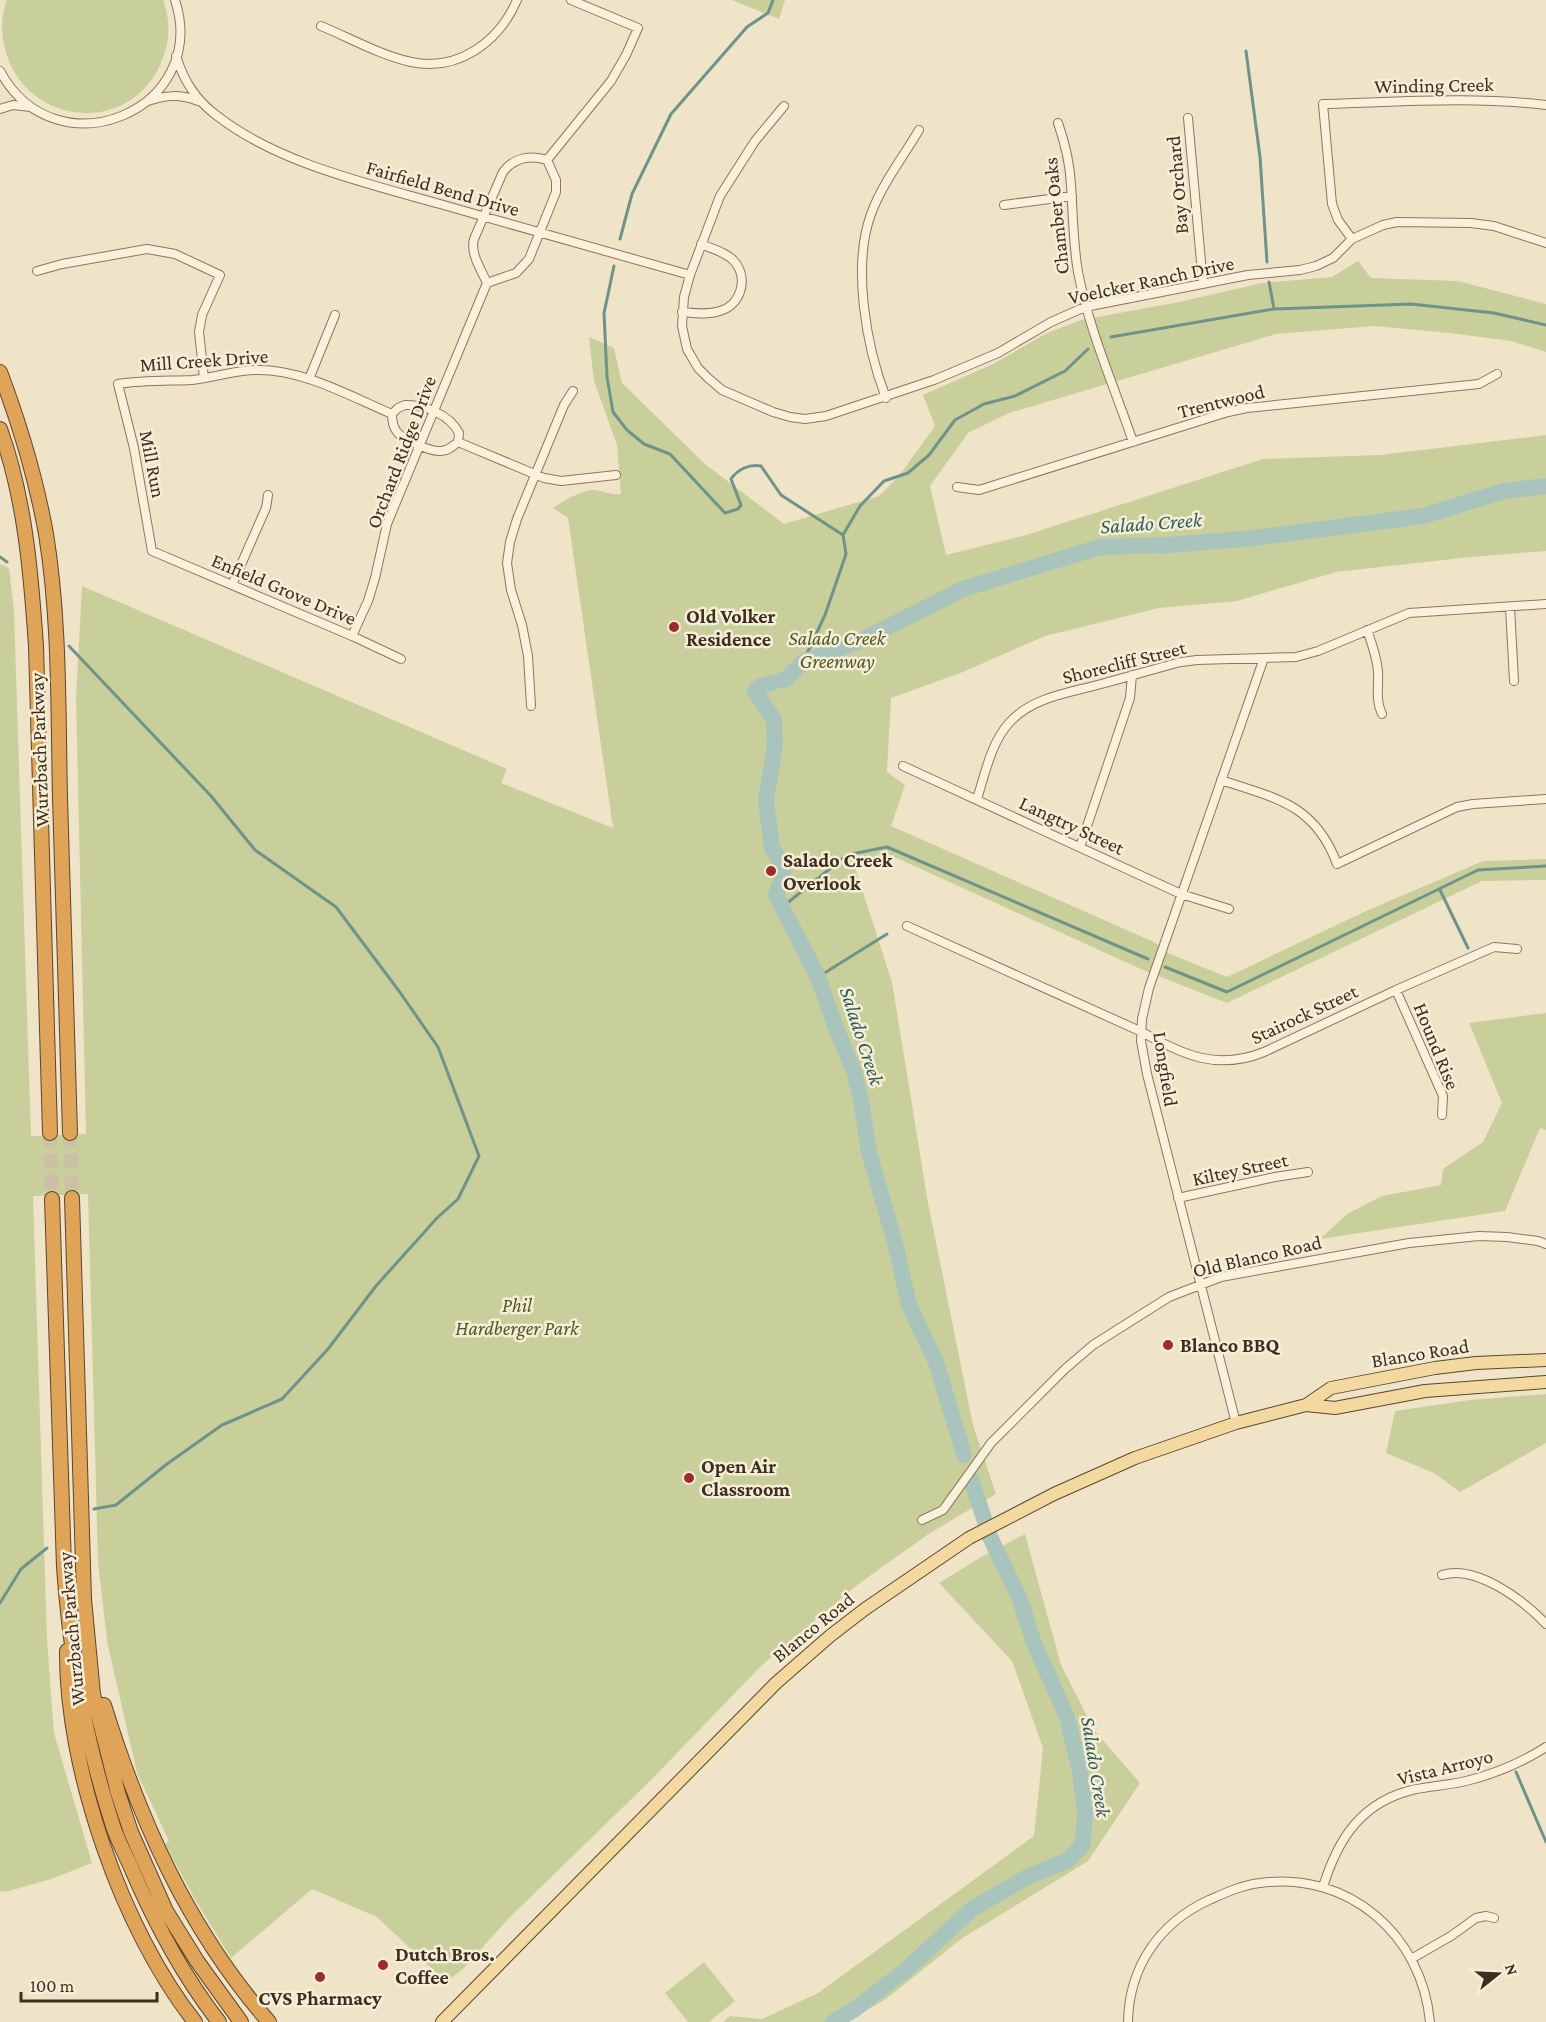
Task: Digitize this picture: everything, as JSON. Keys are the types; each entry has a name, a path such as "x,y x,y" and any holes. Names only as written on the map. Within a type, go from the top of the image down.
{"highway":[{"name":"Wurzbach Parkway","path":"0,372 31,466 46,534 50,566 56,657 70,1133"},
{"name":"Wurzbach Parkway","path":"0,429 21,511 33,594 50,1134"},
{"name":"Wurzbach Parkway","path":"72,1198 86,1633 93,1694 113,1775 131,1832 166,1911 197,1961 241,2022"},
{"name":"Wurzbach Parkway","path":"52,1199 60,1480 67,1607 85,1717 114,1828 154,1918 206,2005 219,2022"},
{"path":"67,1607 66,1675 82,1776 93,1814 114,1875 138,1930 159,1969 195,2022"},
{"path":"86,1633 120,1758 156,1845 184,1902 247,1996 269,2022"}],"main road":[{"name":"Blanco Road","path":"442,2022 706,1751 776,1683 830,1636 909,1578 969,1538 1026,1508 1135,1458 1236,1423 1306,1405 1331,1388 1392,1375 1476,1364 1546,1360"},
{"name":"Blanco Road","path":"1306,1405 1335,1408 1425,1391 1546,1382"}],"street":[{"name":"Fairfield Bend Drive","path":"147,101 165,81 176,56 180,26 175,0"},
{"path":"321,26 392,56 420,63 440,63 468,55 485,45 499,31 517,0"},
{"path":"548,160 611,81 638,28 571,0"},
{"name":"Fairfield Bend Drive","path":"176,56 184,79 201,102 234,127 278,151 317,168 690,275"},
{"name":"Fairfield Bend Drive","path":"0,71 16,94 31,107 59,121 90,124 120,117 147,101 171,95 201,102"},
{"name":"Winding Creek","path":"1352,239 1338,220 1332,204 1323,104 1509,100 1546,105"},
{"path":"0,109 13,105 31,107"},
{"name":"Voelcker Ranch Drive","path":"784,106 754,141 720,196 690,275 682,312 682,326 685,342 698,368 722,390 773,412 805,418 826,416 886,398 979,362 1017,344 1051,322 1085,307 1275,271 1300,270 1316,266 1333,258 1352,239 1373,228 1397,222 1494,226 1546,243"},
{"name":"Bay Orchard","path":"1188,118 1203,284"},
{"name":"Chamber Oaks","path":"1058,123 1066,147 1078,269 1085,307 1133,442"},
{"path":"886,398 875,364 864,300 861,266 863,246 876,202 919,130"},
{"path":"527,157 548,160 556,180 556,192 529,259 516,273 487,283 472,246 503,172 507,166 527,157"},
{"path":"1004,205 1072,196"},
{"path":"682,312 723,311 735,302 739,295 742,277 734,260 701,244"},
{"path":"37,271 62,264 147,249 175,254 220,274 202,315 199,333 204,378"},
{"name":"Orchard Ridge Drive","path":"352,636 368,601 387,524 487,283"},
{"path":"309,379 335,315"},
{"name":"Mill Creek Drive","path":"118,384 204,378 256,370 286,373 309,379 392,414"},
{"name":"Trentwood","path":"957,487 979,490 1247,408 1479,384 1497,374"},
{"name":"Mill Run","path":"118,384 142,485 152,551"},
{"path":"531,706 528,656 522,625 511,590 507,563 513,530 564,405 573,391"},
{"path":"411,405 434,412 450,420 459,433 458,442 439,452 402,437 393,425 392,414 398,408 411,405"},
{"path":"458,442 535,475 561,481 616,475"},
{"path":"232,585 266,508 268,495"},
{"name":"Enfield Grove Drive","path":"152,551 401,658"},
{"name":"Shorecliff Street","path":"977,799 999,737 1008,724 1021,712 1044,700 1181,662 1296,657 1318,651 1401,615 1418,611 1546,604"},
{"path":"1510,607 1514,681"},
{"path":"1367,630 1377,660 1379,678 1377,696 1382,714"},
{"name":"Longfield","path":"1236,1423 1147,1074 1141,1041 1142,1019 1149,988 1264,658"},
{"path":"1080,847 1130,698 1132,675"},
{"name":"Langtry Street","path":"903,766 1181,894 1229,909"},
{"path":"1221,780 1295,807 1311,819 1323,834 1337,864 1457,807 1546,799"},
{"name":"Stairock Street","path":"907,926 1142,1032 1169,1047 1215,1061 1235,1060 1264,1052 1395,990 1494,947 1517,949"},
{"name":"Hound Rise","path":"1395,990 1443,1096 1442,1115"},
{"name":"Kiltey Street","path":"1178,1198 1308,1172"},
{"name":"Old Blanco Road","path":"922,1520 943,1510 991,1443 1065,1369 1093,1345 1169,1297 1221,1277 1409,1243 1479,1236 1507,1237 1546,1244"},
{"path":"1442,1575 1452,1572 1467,1573 1489,1581 1523,1603 1546,1624"},
{"name":"Vista Arroyo","path":"1323,1887 1341,1840 1356,1822 1374,1807 1406,1791 1463,1782 1488,1775 1515,1764 1546,1747"},
{"path":"1128,2022 1130,1996 1143,1959 1167,1927 1189,1910 1231,1890 1259,1883 1293,1881 1323,1887 1348,1898 1371,1911 1394,1934 1411,1959 1425,1992 1430,2022"},
{"path":"1411,1959 1476,1918 1486,1916 1494,1918"}],"green space":[{"path":"7,0 163,0 166,8 168,39 161,63 145,87 125,104 101,112 76,112 52,106 31,92 14,72 2,34"},
{"path":"732,0 785,0 779,19"},
{"name":"Phil Hardberger Park","path":"1358,261 1371,278 1458,281 1546,304 1546,352 1511,341 1374,326 1276,334 1009,413 968,433 930,486 946,555 1026,535 1263,459 1380,455 1546,435 1546,551 1336,572 1237,601 1159,608 1045,636 963,672 891,698 887,772 905,785 891,826 1154,942 1170,954 1227,977 1366,911 1483,861 1546,859 1546,880 1482,881 1227,1003 1143,970 890,855 853,861 892,982 928,1203 973,1425 996,1494 930,1533 856,1586 762,1665 651,1780 508,1919 464,1968 446,1982 377,1917 312,1889 231,1958 197,1903 165,1844 169,1841 137,1773 107,1641 98,1562 88,1194 33,1196 47,1640 54,1733 92,1863 54,1878 6,1892 0,1891 0,564 9,568 14,612 31,1136 86,1134 76,698 82,586 507,769 501,783 613,828 568,518 553,508 583,492 596,490 621,494 617,445 594,381 589,337 614,348 622,383 705,464 784,524 879,496 899,476 935,426 923,395 993,364 1047,333 1081,320 1179,302 1262,283 1332,277"},
{"path":"1546,1013 1546,1130 1540,1128 1505,1211 1320,1239 1347,1214 1382,1196 1441,1185 1443,1169 1483,1142 1502,1103 1469,1023"},
{"path":"1546,1394 1546,1443 1460,1492 1434,1473 1386,1453 1395,1411 1470,1400"},
{"path":"1025,1534 1061,1665 1094,1730 1140,1783 1088,1861 961,1939 886,1999 847,2022 723,2022 730,2016 762,2019 818,1993 1034,1836 1043,1748 1012,1661 939,1583"},
{"path":"704,1962 735,2001 709,2022 688,2022 665,1993"}],"waterway":[{"path":"620,239 632,194 671,114 747,27 768,13 773,0"},
{"path":"1246,51 1260,157 1267,262"},
{"path":"614,266 604,313 607,377 613,412 627,430 644,444 670,454 725,513 738,509 741,505 731,479 744,468 761,466 781,495 843,535"},
{"path":"1269,282 1274,309"},
{"path":"1111,337 1274,309 1411,304 1494,313 1546,325"},
{"path":"803,662 825,615 846,554 843,535 860,506 884,481 908,473 929,455 955,420 984,404 1015,396 1065,371 1088,349"},
{"name":"Salado Creek","path":"782,680 786,679 803,662 860,641 963,589 1100,547 1168,545 1254,538 1423,516 1504,491 1546,486"},
{"path":"0,557 7,562"},
{"path":"69,646 211,796 255,850 336,907 438,1047 479,1156 458,1199 437,1218 376,1286 328,1349 282,1399 222,1425 167,1464 116,1505 94,1509"},
{"name":"Salado Creek","path":"772,683 761,686 755,691 774,720 775,745 766,800 772,849 778,856 783,874 776,895 818,977 854,1071 869,1152 895,1243 909,1305 936,1362 964,1455"},
{"path":"781,908 847,855 887,847 1148,959"},
{"path":"1165,967 1227,992 1478,870 1546,866"},
{"path":"1440,890 1468,948"},
{"path":"818,977 887,934"},
{"name":"Salado Creek","path":"833,2022 855,2009 907,1969 972,1909 1027,1877 1068,1860 1082,1846 1085,1814 1080,1772 1067,1717 1034,1643 1019,1597 990,1537 971,1479"},
{"path":"0,1603 21,1569 47,1548"},
{"path":"1516,1772 1546,1842"}],"tunnel":[{"path":"50,1133 52,1199"},
{"path":"70,1133 72,1198"}],"place":[{"name":"Old Volker Residence","path":"674,627"},
{"name":"Salado Creek Overlook","path":"771,871"},
{"name":"Blanco BBQ","path":"1168,1345"},
{"name":"Open Air Classroom","path":"689,1478"},
{"name":"Dutch Bros. Coffee","path":"383,1965"},
{"name":"CVS Pharmacy","path":"320,1977"}],"park label":[{"name":"Salado Creek Greenway","path":"837,650"}]}
